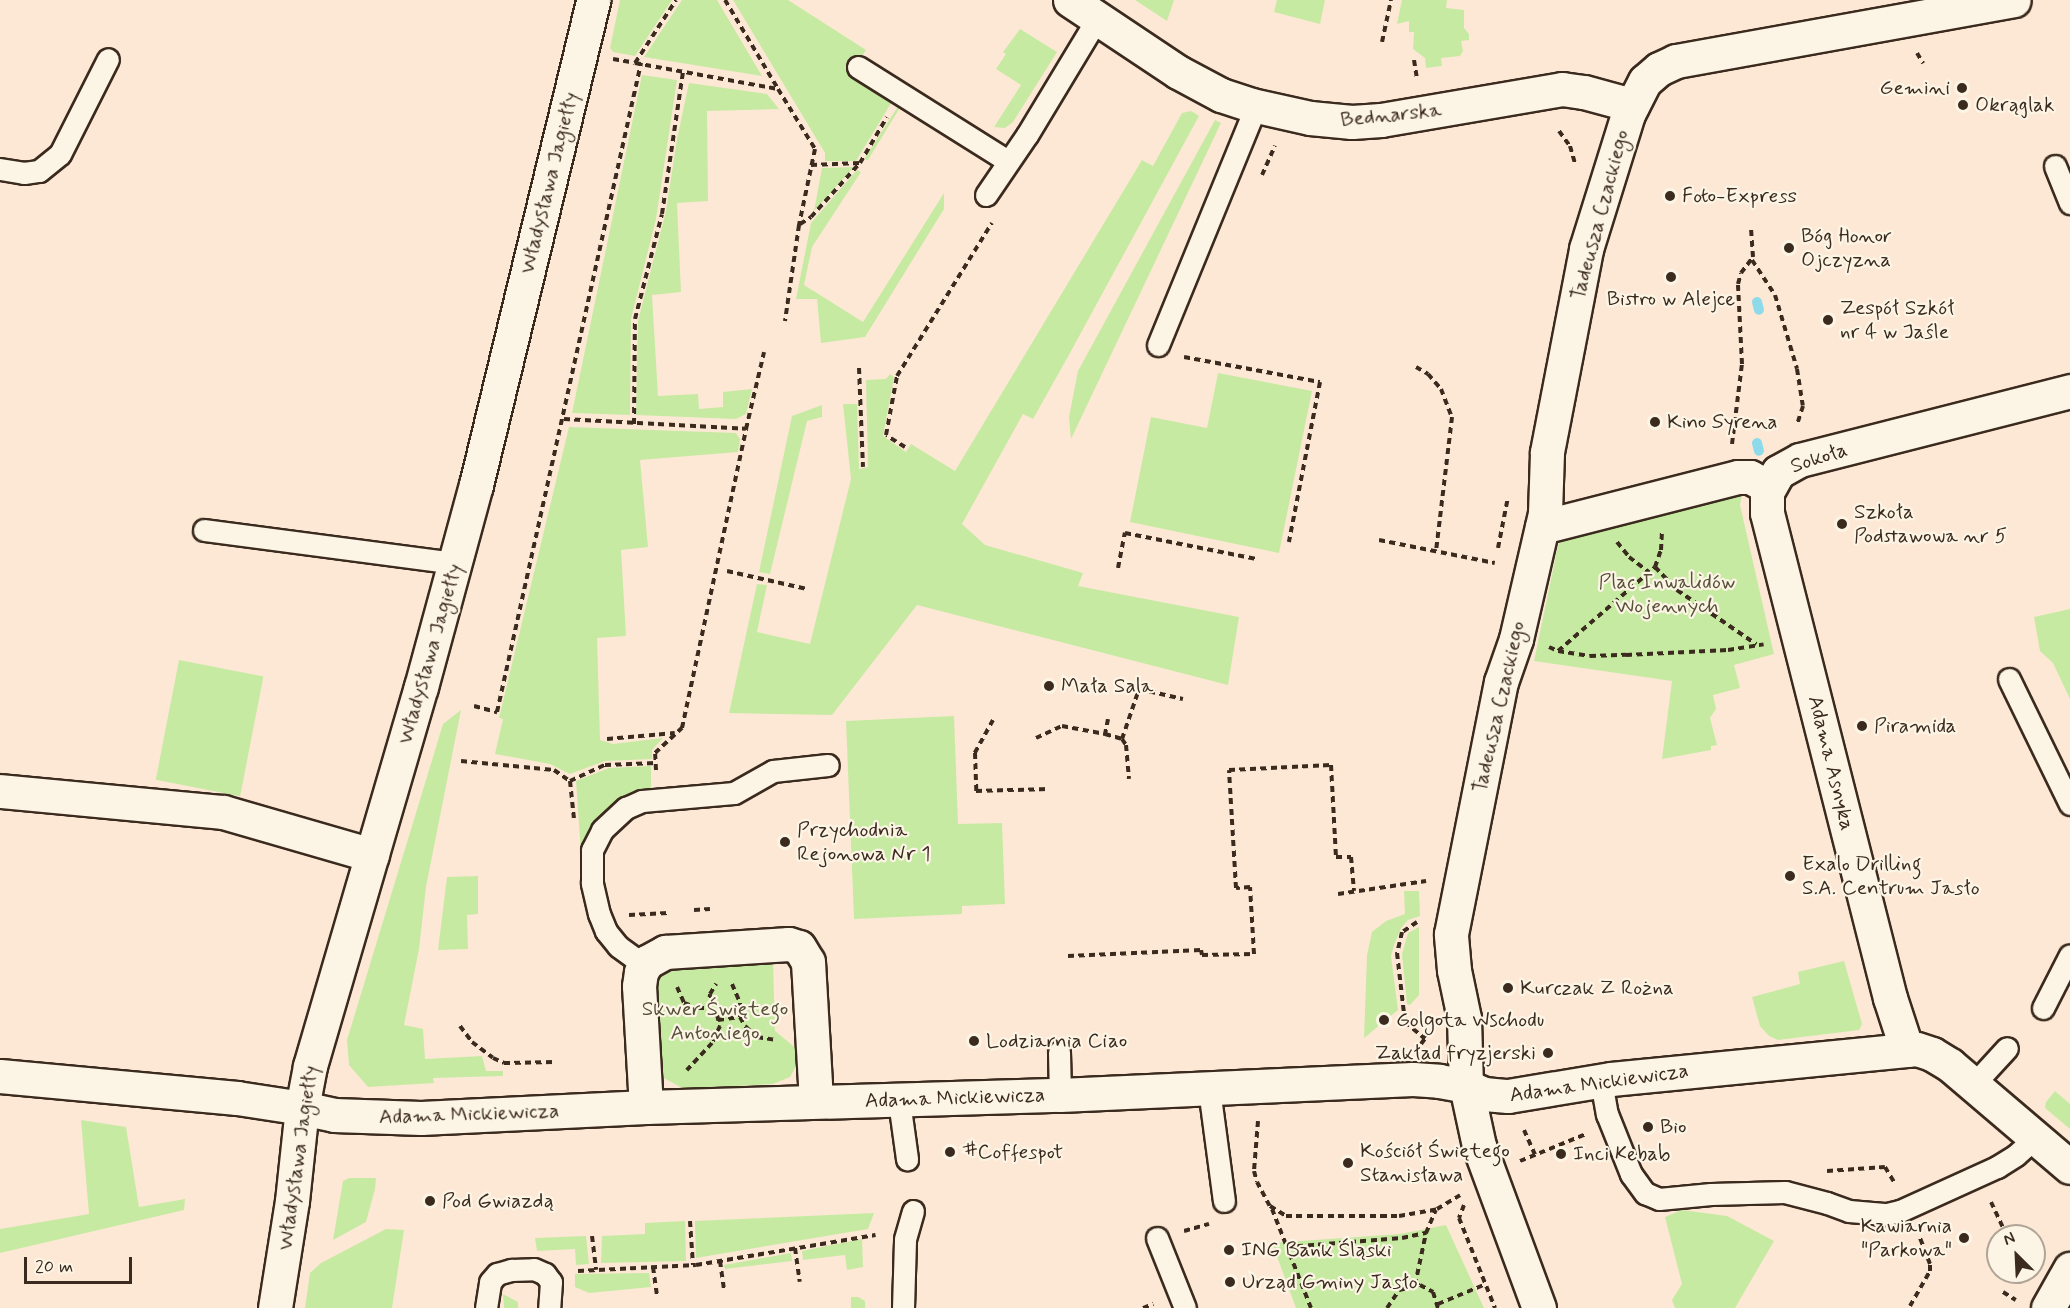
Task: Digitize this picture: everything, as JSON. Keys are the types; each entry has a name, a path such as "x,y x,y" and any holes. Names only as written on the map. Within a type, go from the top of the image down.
{"street":[{"name":"Władysława Jagiełły","path":"275,1308 292,1201 302,1108 310,1066 455,563 593,0"},
{"name":"Bednarska","path":"1070,0 1201,85 1221,95 1256,106 1310,118 1352,122 1415,115 1562,89 1584,92 1632,105"},
{"name":"Tadeusza Czackiego","path":"1539,1308 1482,1160 1466,1086 1464,1018 1451,951 1453,923 1501,682 1516,639 1542,528 1547,452 1587,249 1632,105 1653,74 1676,61 1943,6 2014,0"},
{"name":"Sokoła","path":"1542,528 1738,477 1750,477 1769,487 1778,472 1800,460 2070,391"},
{"name":"Adama Asnyka","path":"1769,487 1766,499 1767,513 1890,998 1907,1050"},
{"path":"0,790 223,812 372,855"},
{"path":"645,1107 639,986 650,960 665,952 731,962 795,945 806,956 816,1101"},
{"path":"1907,1050 1917,1049 1932,1054 1973,1085 2070,1167"},
{"name":"Adama Mickiewicza","path":"0,1076 237,1098 334,1115 395,1119 645,1107 816,1101 899,1101 1413,1080 1466,1086 1484,1094 1508,1096 1748,1064 1907,1050"},
{"path":"2048,1308 2070,1269"}],"lane":[{"path":"986,195 1027,135 1097,19"},
{"path":"0,169 24,173 39,171 60,154 108,59"},
{"path":"858,67 1008,161"},
{"path":"1158,345 1256,106"},
{"path":"2055,166 2070,203"},
{"path":"204,530 455,563"},
{"path":"2009,680 2070,804"},
{"path":"650,960 618,946 606,931 599,914 591,866 593,844 602,830 626,808 642,801 734,793 773,771 828,765"},
{"path":"2043,1008 2070,955"},
{"path":"1973,1085 2007,1048"},
{"path":"1059,1052 1060,1095"},
{"path":"1601,1082 1607,1114 1631,1174 1645,1193 1659,1199 1711,1194 1785,1192 1849,1211 1887,1214 1900,1211 1997,1167 2016,1155 2036,1137"},
{"path":"1209,1089 1224,1201"},
{"path":"899,1101 907,1159"},
{"path":"903,1308 910,1220"},
{"path":"1157,1238 1185,1308"},
{"path":"486,1308 490,1282 497,1274 511,1270 534,1269 545,1274 551,1282 549,1308"}],"path":[{"path":"635,63 676,0"},
{"path":"725,0 815,149 799,225 785,321"},
{"path":"1382,42 1391,0"},
{"path":"603,58 778,89"},
{"path":"1414,60 1417,78"},
{"path":"474,706 497,712 564,419 641,63"},
{"path":"634,424 635,319 662,214 682,72"},
{"path":"799,225 811,217 860,163 890,113"},
{"path":"1558,131 1570,146 1576,170"},
{"path":"1260,178 1277,137"},
{"path":"811,165 860,163"},
{"path":"905,447 886,435 897,376 997,215"},
{"path":"1751,228 1752,260 1780,308 1797,369 1803,406 1798,430"},
{"path":"1732,451 1742,358 1738,284 1745,266 1752,260"},
{"path":"656,753 682,728 764,352"},
{"path":"1179,353 1194,361 1320,382 1290,542"},
{"path":"1416,367 1428,374 1441,389 1452,417 1436,551"},
{"path":"859,368 863,467"},
{"path":"564,419 746,429"},
{"path":"1558,651 1655,567 1662,543 1662,524"},
{"path":"1118,568 1125,533 1256,559"},
{"path":"1613,536 1621,549 1649,572"},
{"path":"1379,540 1495,563"},
{"path":"1655,567 1677,590 1756,644"},
{"path":"727,572 807,589"},
{"path":"1543,645 1558,651 1590,656 1728,650 1771,643"},
{"path":"1129,779 1128,758 1122,740 1138,689 1183,699"},
{"path":"1105,734 1108,719"},
{"path":"993,720 975,753 976,791 1049,789"},
{"path":"1036,738 1062,726 1105,734 1122,740"},
{"path":"608,739 676,733"},
{"path":"461,761 554,770 570,781 605,765 656,763"},
{"path":"1068,956 1201,950 1202,955 1254,954 1250,887 1236,888 1229,770 1331,765 1336,858 1352,856 1354,891"},
{"path":"1338,894 1430,880"},
{"path":"694,910 710,909"},
{"path":"620,915 668,913"},
{"path":"1424,920 1409,925 1402,932 1397,949 1405,1022 1425,1037 1426,1020"},
{"path":"650,960 663,977 678,987 684,1003 698,1008 709,1008"},
{"path":"684,1073 715,1039 720,1026 709,1008 711,990 731,962"},
{"path":"731,962 740,1003 740,1017 757,1037 775,1039 784,1044"},
{"path":"718,1020 740,1017"},
{"path":"460,1026 482,1050 504,1063 554,1062"},
{"path":"1258,1117 1254,1171 1311,1308"},
{"path":"1521,1123 1535,1155"},
{"path":"1515,1164 1593,1130"},
{"path":"1270,1206 1280,1214 1291,1217 1399,1216 1437,1209 1461,1194"},
{"path":"1157,1238 1208,1225 1215,1218 1224,1201"},
{"path":"1464,1204 1460,1218 1495,1308"},
{"path":"1415,1285 1426,1233 1437,1209"},
{"path":"573,1271 693,1265 720,1261 795,1248 910,1220"},
{"path":"690,1221 693,1265"},
{"path":"1910,1306 1930,1271 1930,1264 1916,1228"},
{"path":"1287,1247 1402,1238 1426,1233"},
{"path":"592,1236 596,1270"},
{"path":"795,1248 800,1282"},
{"path":"720,1261 724,1290"},
{"path":"653,1267 657,1296"},
{"path":"1387,1308 1395,1293 1415,1285 1428,1288 1438,1306 1486,1284"}],"green space":[{"path":"620,0 672,0 635,56 613,52 610,48"},
{"path":"682,0 717,0 762,76 644,57"},
{"path":"733,0 788,0 866,50 851,72 893,100 856,161 825,161 825,153"},
{"path":"1135,0 1174,0 1167,21"},
{"path":"1277,0 1325,0 1320,24 1274,12"},
{"path":"1402,0 1447,0 1446,8 1464,10 1464,28 1469,34 1469,40 1461,41 1463,51 1460,56 1441,58 1442,66 1426,68 1425,58 1413,49 1414,32 1409,32 1409,21 1397,24"},
{"path":"1020,29 1057,52 1013,122 1005,128 994,127 1021,85 996,69 1006,54 1003,52"},
{"path":"642,75 677,80 656,219 631,319 630,415 572,413"},
{"path":"689,83 767,94 779,109 707,111 708,201 677,203 681,292 652,295 658,396 698,394 699,409 723,407 723,392 752,389 746,414 736,419 636,415 638,321 666,211 677,139"},
{"path":"899,105 901,106 868,160 864,159"},
{"path":"1191,111 1199,116 1070,353 1033,419 1023,414 962,524 985,545 1083,573 1078,586 1239,617 1228,685 917,605 832,715 729,713 757,584 767,585 757,632 810,644 851,479 843,404 857,404 859,469 868,467 866,380 886,379 890,374 894,377 883,436 906,452 911,444 955,471 1142,160 1153,166 1182,113"},
{"path":"1215,120 1221,123 1071,439 1069,417 1078,371"},
{"path":"854,167 814,211 822,168"},
{"path":"857,170 861,172 812,247 804,285 863,322 944,193 944,209 865,337 821,343 817,299 796,299 811,223"},
{"path":"1218,373 1312,391 1279,553 1130,522 1151,417 1207,428"},
{"path":"822,405 822,417 807,421 770,574 759,572 792,416"},
{"path":"569,427 736,433 740,439 738,452 640,460 648,547 621,550 626,636 597,638 600,740 613,744 663,738 652,750 652,759 605,761 570,774 550,764 495,754 503,719 499,718"},
{"name":"Plac Inwalidów Wojennych","path":"1743,489 1740,505 1774,654 1734,665 1740,688 1713,695 1716,709 1710,718 1717,745 1711,746 1711,750 1662,759 1672,681 1534,661 1558,546 1562,538"},
{"path":"2070,609 2070,699 2053,663 2040,651 2034,617"},
{"path":"179,660 263,676 240,796 156,780"},
{"path":"461,710 426,887 419,949 404,1025 423,1029 425,1059 482,1056 486,1071 503,1071 503,1076 433,1078 434,1083 368,1087 349,1065 347,1040 443,724"},
{"path":"954,716 958,824 1002,823 1005,904 962,906 962,914 854,919 846,721"},
{"path":"651,766 651,788 629,797 595,823 584,840 581,853 576,781 609,768"},
{"path":"478,876 478,914 467,915 468,949 438,950 447,877"},
{"path":"1404,891 1419,891 1420,916 1408,920 1401,928 1391,956 1398,1010 1364,1038 1367,955 1372,932 1386,921 1405,914"},
{"path":"1419,927 1419,995 1410,1005 1407,1004 1402,954 1408,933"},
{"path":"1844,961 1862,1024 1859,1030 1778,1040 1769,1036 1760,1026 1752,997 1800,984 1798,972"},
{"name":"Skwer Świętego Antoniego","path":"773,962 775,1031 798,1050 799,1061 790,1077 773,1084 684,1089 662,1077 659,1072 653,987 665,963"},
{"path":"2055,1091 2070,1104 2070,1129 2045,1108 2046,1102"},
{"path":"81,1120 126,1127 139,1207 185,1199 184,1210 0,1253 0,1229 89,1214"},
{"path":"349,1178 376,1178 375,1189 366,1222 333,1240 343,1181"},
{"path":"1682,1210 1727,1216 1774,1241 1735,1308 1675,1308 1672,1300 1682,1284 1665,1217"},
{"path":"874,1213 868,1229 696,1258 695,1221"},
{"path":"685,1221 686,1261 601,1263 602,1236 645,1234 645,1223"},
{"path":"1446,1225 1484,1308 1296,1308 1272,1243 1400,1234"},
{"path":"386,1229 404,1230 392,1308 305,1308 310,1273 321,1263"},
{"path":"586,1236 589,1264 576,1265 575,1249 537,1251 535,1238"},
{"path":"862,1239 863,1267 847,1270 845,1255 803,1260 802,1251"},
{"path":"791,1253 792,1261 725,1269 724,1265"},
{"path":"649,1273 651,1287 589,1293 575,1287 575,1274"},
{"path":"503,1294 518,1302 518,1308 504,1308"},
{"path":"851,1297 858,1297 865,1301 865,1308 851,1308"}],"waterway":[{"path":"1757,302 1759,310"},
{"path":"1757,443 1759,451"}],"place":[{"name":"Gemini","path":"1962,88"},
{"name":"Okrąglak","path":"1963,105"},
{"name":"Foto-Express","path":"1670,196"},
{"name":"Bóg Honor Ojczyzna","path":"1789,248"},
{"name":"Bistro w Alejce","path":"1671,277"},
{"name":"Zespół Szkół nr 4 w Jaśle","path":"1828,320"},
{"name":"Kino Syrena","path":"1655,422"},
{"name":"Szkoła Podstawowa nr 5","path":"1842,524"},
{"name":"Mała Sala","path":"1049,686"},
{"name":"Piramida","path":"1862,726"},
{"name":"Przychodnia Rejonowa Nr 1","path":"785,842"},
{"name":"Exalo Drilling S.A. Centrum Jasło","path":"1790,876"},
{"name":"Kurczak Z Rożna","path":"1508,988"},
{"name":"Golgota Wschodu","path":"1384,1020"},
{"name":"Lodziarnia Ciao","path":"974,1041"},
{"name":"Zakład fryzjerski","path":"1548,1053"},
{"name":"Bio","path":"1648,1127"},
{"name":"#Coffespot","path":"950,1152"},
{"name":"Inci Kebab","path":"1561,1154"},
{"name":"Kościół Świętego Stanisława","path":"1348,1163"},
{"name":"Pod Gwiazdą","path":"430,1201"},
{"name":"Kawiarnia \"Parkowa\"","path":"1964,1238"},
{"name":"ING Bank Śląski","path":"1229,1250"},
{"name":"Urząd Gminy Jasło","path":"1230,1282"}]}
